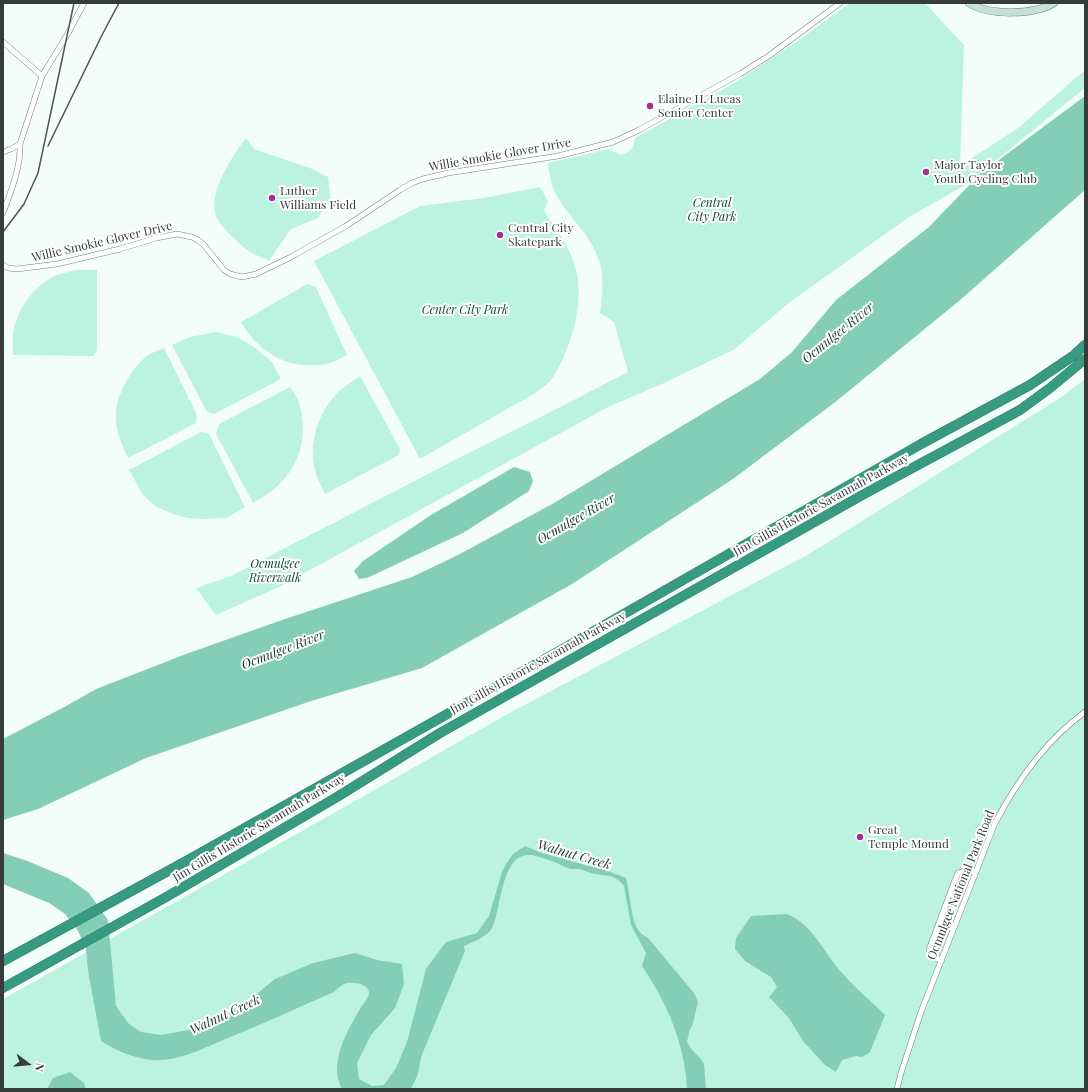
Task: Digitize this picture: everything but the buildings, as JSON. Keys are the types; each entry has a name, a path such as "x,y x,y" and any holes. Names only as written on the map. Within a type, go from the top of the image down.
{"highway":[{"name":"Jim Gillis Historic Savannah Parkway","path":"3,961 190,859 559,651 921,444 1030,385 1073,356 1085,345"},
{"name":"Jim Gillis Historic Savannah Parkway","path":"3,988 168,896 337,797 440,733 866,493 1020,410 1050,388 1085,359"}],"street":[{"path":"3,213 18,169 20,144 42,76 67,35 84,3"},
{"name":"Willie Smokie Glover Drive","path":"3,265 17,270 31,268 120,250 156,238 176,234 192,237 198,240 204,245 224,270 230,274 242,277 256,274 346,226 408,185 422,179 448,173 558,156 613,142 740,74 770,55 840,3"},
{"path":"969,3 987,10 1005,13 1021,12 1048,6 1054,3"},
{"path":"3,42 42,76"},
{"path":"3,152 11,150 20,144"},
{"name":"Ocmulgee National Park Road","path":"897,1089 921,1012 995,824 1015,787 1029,768 1061,732 1085,712"},
{"path":"942,960 929,954 930,947 955,880 958,873 965,871 976,872"}],"green space":[{"name":"Central City Park","path":"850,3 925,3 964,45 960,166 1018,128 1085,70 1085,88 967,184 909,217 786,305 735,349 662,384 610,406 279,587 216,615 196,588 231,576 628,372 614,322 600,313 602,272 598,258 589,239 557,197 551,182 548,163 609,149 619,154 626,154 633,147 635,138 731,85 796,42"},
{"name":"Luther Williams Field","path":"246,138 254,149 310,168 328,177 331,200 318,218 291,229 269,261 250,252 241,245 218,220 214,207 218,186 228,164"},
{"name":"Center City Park","path":"540,187 548,201 544,210 564,240 573,260 577,274 579,289 576,320 567,350 552,379 537,392 420,459 314,261 420,206 484,198"},
{"path":"75,270 97,270 97,350 94,356 13,355 13,341 17,317 27,300 33,292 49,279"},
{"path":"307,284 316,287 347,355 326,364 303,365 282,360 272,355 255,341 241,322"},
{"path":"216,332 237,337 254,347 272,362 281,379 214,414 207,412 172,345 190,337"},
{"path":"164,348 197,415 196,423 128,458 116,425 116,413 119,397 127,380 138,365 150,354"},
{"path":"360,376 400,449 399,455 325,494 317,477 314,463 313,451 316,429 320,418 332,399 340,390"},
{"path":"1085,379 1085,1089 3,1089 3,999 504,716 809,554 1060,398"},
{"path":"290,387 299,401 303,421 303,436 300,450 295,463 278,486 253,503 216,434 219,424"},
{"path":"201,432 209,434 245,507 226,518 187,518 170,513 155,506 143,495 129,470"}],"water":[{"name":"Ocmulgee River","path":"1085,96 1085,190 959,301 834,403 733,479 572,584 422,668 311,701 146,758 38,809 3,820 3,739 96,689 186,654 282,620 412,577 458,555 554,503 760,379 792,352 836,300 929,227 980,174"},
{"path":"514,467 530,472 533,481 529,491 463,533 367,578 359,579 354,571 363,561 431,515"},
{"name":"Walnut Creek","path":"525,846 542,853 600,868 626,878 637,928 648,938 694,993 698,1002 687,1042 704,1064 706,1089 687,1089 683,1056 673,1024 659,994 642,966 646,953 631,925 624,886 616,879 609,876 591,873 580,869 571,869 537,856 530,855 520,857 513,863 504,884 492,928 483,937 464,946 465,951 421,1057 418,1074 411,1089 342,1089 338,1079 337,1069 341,1048 350,1027 369,995 366,987 355,983 344,984 334,992 241,1033 181,1057 152,1060 125,1054 113,1048 101,1041 88,971 86,949 75,926 64,913 49,903 3,884 3,853 25,860 68,878 89,893 108,920 116,1006 129,1024 141,1032 161,1035 195,1029 248,1001 275,979 313,963 355,953 377,960 402,964 404,984 395,1008 371,1035 357,1063 359,1079 372,1086 384,1085 396,1068 407,1042 426,969 446,942 477,933 489,916 502,872 506,864 513,854"},
{"path":"787,914 804,925 812,933 843,974 885,1015 870,1052 862,1057 856,1056 842,1060 836,1072 825,1065 803,1041 789,1018 769,997 777,987 771,977 745,961 735,949 736,938 751,916"},
{"path":"70,1072 84,1083 86,1089 47,1089 53,1078"}],"railway":[{"path":"3,232 24,204 38,173 74,3"},
{"path":"48,146 119,3"}],"place":[{"name":"Elaine H. Lucas Senior Center","path":"650,106"},
{"name":"Major Taylor Youth Cycling Club","path":"926,172"},
{"name":"Luther Williams Field","path":"272,198"},
{"name":"Central City Skatepark","path":"500,235"},
{"name":"Great Temple Mound","path":"860,837"}],"park label":[{"name":"Ocmulgee Riverwalk","path":"275,571"}]}
